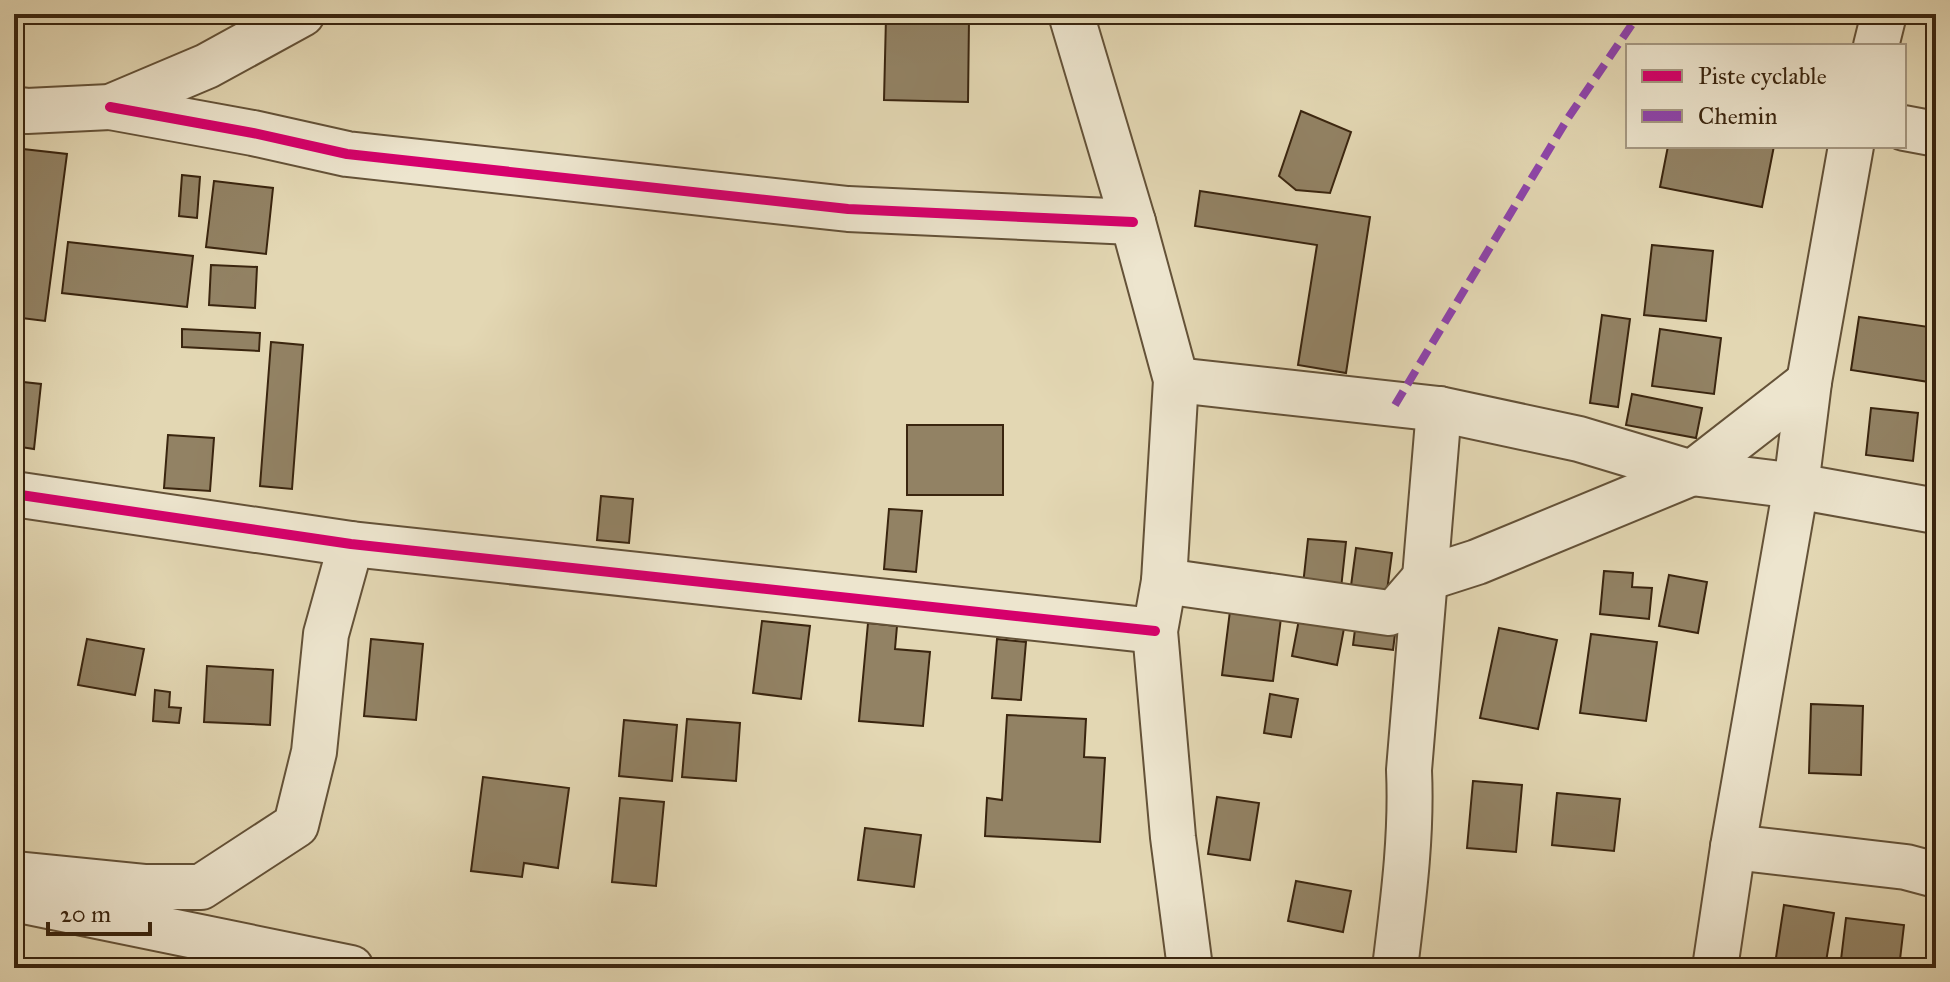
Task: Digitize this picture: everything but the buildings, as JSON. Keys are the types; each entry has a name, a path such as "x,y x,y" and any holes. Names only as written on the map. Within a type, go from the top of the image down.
{"street":[{"path":"110,107 207,66 302,14"},
{"path":"1071,14 1176,380 1164,581 1155,631 1173,837 1190,968"},
{"path":"1876,44 1884,14"},
{"path":"14,109 110,107 362,156 848,209 1133,222"},
{"path":"1906,128 1936,134"},
{"path":"1715,968 1796,486 1809,382 1851,148"},
{"path":"1176,380 1439,409 1567,436 1692,473 1796,486 1936,511"},
{"path":"1164,581 1389,613 1398,609 1424,579 1477,562 1692,473 1809,382"},
{"path":"1395,968 1408,863 1411,813 1409,770 1439,409"},
{"path":"14,494 351,544 1155,631"},
{"path":"14,874 144,887 201,887 296,825 314,752 326,634 351,544"},
{"path":"1733,847 1906,867 1936,875"},
{"path":"14,899 351,968"}],"marked path":[{"path":"1395,405 1568,118 1639,14"}],"cycle path":[{"path":"110,107 347,154 848,209 1133,222"},
{"path":"14,494 351,544 1155,631"}]}
